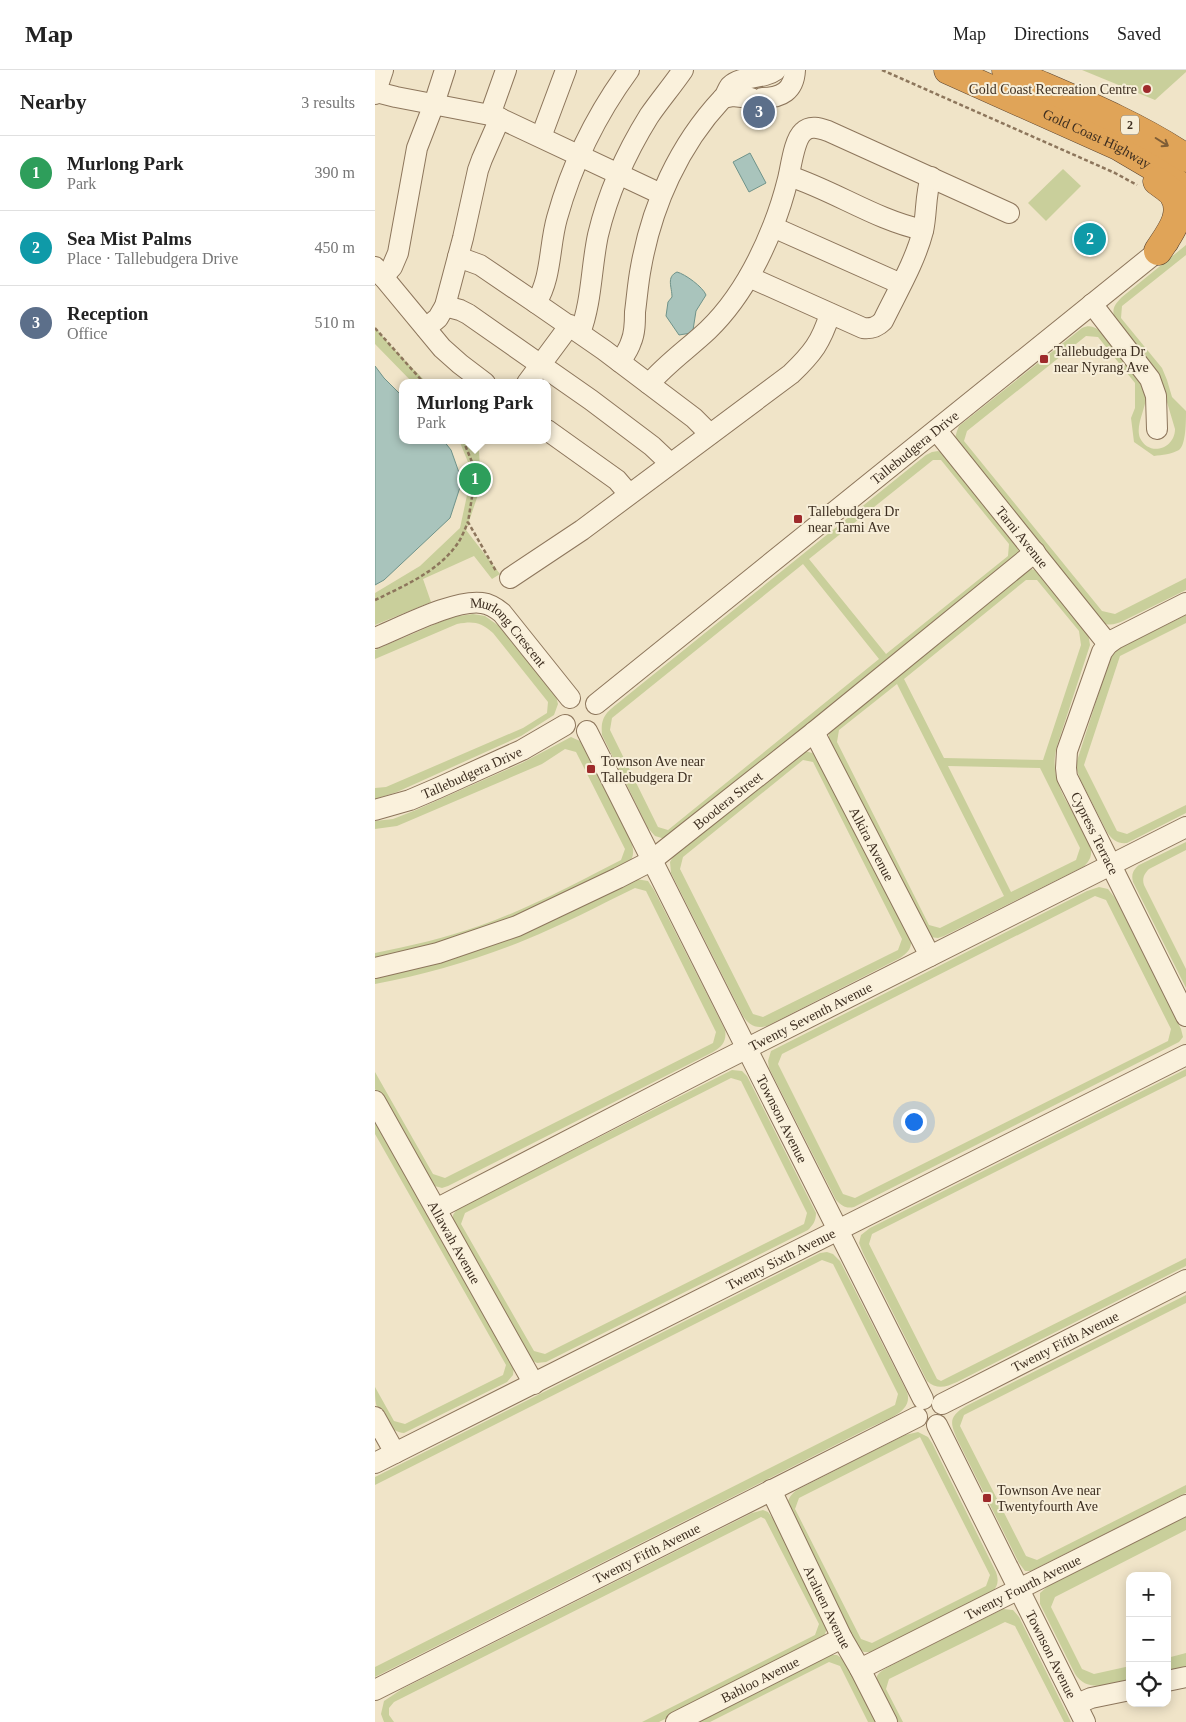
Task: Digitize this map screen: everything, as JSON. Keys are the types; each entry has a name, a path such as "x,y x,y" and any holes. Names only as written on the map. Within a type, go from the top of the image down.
{"highway":[{"name":"Gold Coast Highway","path":"948,70 1118,146 1186,190"},
{"name":"Gold Coast Highway","path":"1006,70 1132,126 1160,140 1186,158"},
{"path":"1118,146 1134,166 1173,193 1179,203 1181,212 1179,218 1158,251"}],"street":[{"path":"383,70 375,93 495,116 661,194"},
{"path":"445,70 417,148 398,253 392,267 379,272 451,357 480,379"},
{"path":"426,328 438,318 445,306 506,70"},
{"path":"541,137 565,70"},
{"path":"536,302 546,282 557,217 571,174 602,110 629,70"},
{"path":"530,379 541,364 575,329 588,307 600,228 619,174 632,144 683,70"},
{"path":"620,362 633,338 647,235 661,194 687,146 729,87 746,79 763,76 776,70"},
{"path":"723,98 733,96 775,97 783,94 793,80 795,70"},
{"path":"649,384 658,373 710,328 724,313 749,277 773,227 800,134 804,130 814,127 828,131 1009,213"},
{"path":"789,176 809,183 899,224 923,230"},
{"path":"749,277 863,328 876,327 883,321 901,284 923,230 926,198 931,177"},
{"path":"773,227 901,284"},
{"name":"Tallebudgera Drive","path":"596,704 1186,230"},
{"path":"458,257 480,264 575,329 694,418 710,434"},
{"path":"1092,304 1149,379 1156,396 1157,429"},
{"path":"445,306 468,314 541,364 652,446 670,464"},
{"path":"504,577 582,530 710,434 774,389 806,360 821,339 830,314"},
{"name":"Tarni Avenue","path":"937,431 1108,644"},
{"path":"551,433 617,480 629,494"},
{"name":"Boodera Street","path":"375,968 439,954 517,926 651,861 814,732 1035,552"},
{"name":"Murlong Crescent","path":"375,638 455,605 469,602 493,606 502,614 570,698"},
{"path":"1108,644 1186,603"},
{"name":"Cypress Terrace","path":"1108,644 1102,652 1067,751 1067,777 1112,864 1186,1016"},
{"path":"581,695 596,704 598,717 592,728 587,731 575,732 565,725 562,719 562,708 570,698 581,695"},
{"name":"Tallebudgera Drive","path":"375,810 410,800 446,784 522,750 565,725"},
{"name":"Townson Avenue","path":"587,731 927,1406 923,1424 927,1426 937,1425 1085,1722"},
{"name":"Alkira Avenue","path":"814,732 930,956"},
{"name":"Twenty Seventh Avenue","path":"436,1209 747,1048 1186,827"},
{"name":"Twenty Sixth Avenue","path":"375,1463 1186,1055"},
{"name":"Allawah Avenue","path":"375,1101 534,1384"},
{"name":"Twenty Fifth Avenue","path":"375,1690 771,1490 927,1406 1186,1280"},
{"path":"375,1417 395,1453"},
{"name":"Araluen Avenue","path":"771,1490 842,1638 887,1722"},
{"name":"Twenty Fourth Avenue","path":"860,1669 1186,1505"},
{"name":"Bahloo Avenue","path":"676,1722 842,1638"},
{"path":"1171,1680 1186,1677"},
{"path":"1077,1704 1091,1698 1126,1691"}],"path":[{"path":"881,70 1138,185"},
{"path":"375,328 420,379"},
{"path":"375,600 401,588 440,563 458,543 468,522 476,472 465,444"},
{"path":"468,522 504,577"}],"green space":[{"name":"Gold Coast Recreation Centre","path":"1082,70 1186,70 1186,72 1155,100"},
{"path":"1063,169 1081,186 1046,221 1028,203"},
{"path":"1186,245 1186,255 1122,306 1121,318 1162,368 1172,397 1186,411 1184,438 1179,450 1154,456 1134,442 1131,418 1135,408 1135,383 1098,337 1086,336 967,431 964,441 1102,611 1115,614 1186,578 1186,590 1123,621 1106,624 1100,622 955,438 959,426 1082,328 1090,326 1102,332 1114,345 1135,372 1145,389 1146,401 1139,428 1140,438 1144,444 1155,449 1166,446 1171,442 1175,429 1161,382 1114,317 1113,311 1122,297"},
{"path":"375,327 423,379 409,379 375,344"},
{"path":"461,444 475,444 479,451 481,486 466,530 500,574 492,579 474,556 423,579 431,602 375,625 375,593 420,566 460,528 472,472"},
{"path":"938,451 942,453 1019,546 1018,558 665,839 655,836 648,828 602,735 602,722 604,718 623,699 932,452","holes":["933,460 941,460 1009,544 1008,556 886,654 809,559","803,564 879,659 668,830 658,827 610,730 612,718"]},
{"path":"1036,570 1088,633 1090,645 1057,746 1055,772 1067,803 1086,835 1091,855 1083,867 944,936 938,938 930,937 829,741 829,732 1026,571","holes":["1026,580 1037,580 1079,631 1081,645 1043,760 944,758 904,679","897,684 1004,896 940,928 929,925 837,742 839,730","948,766 1040,768 1080,848 1076,860 1011,892"]},
{"path":"473,614 485,616 499,626 556,696 558,704 554,715 521,736 397,792 375,799 375,788 386,787 523,728 547,713 548,702 493,633 477,623 457,624 375,659 375,650 452,617"},
{"path":"1186,615 1186,623 1120,656 1084,765 1117,831 1127,834 1186,805 1186,813 1127,843 1118,842 1107,832 1080,779 1077,761 1110,658 1118,649"},
{"path":"571,737 580,741 630,839 633,852 632,859 628,865 482,931 375,960 375,953 440,938 515,912 621,860 625,849 576,752 565,749 542,764 397,826 375,829 375,821 393,819 416,810 522,763"},
{"path":"805,751 816,754 910,936 911,943 909,949 900,958 767,1026 753,1026 743,1016 671,873 670,862 676,852","holes":["803,760 813,762 902,939 898,950 763,1017 753,1014 680,869 683,857"]},
{"path":"1186,842 1186,850 1149,869 1143,880 1186,969 1186,988 1133,882 1132,874 1139,865"},
{"path":"636,879 648,881 654,890 725,1030 723,1043 713,1052 448,1186 442,1188 431,1185 375,1089 375,1072 433,1174 445,1178 713,1043 716,1032 646,891 635,888 553,928 488,954 432,971 375,984 375,977 444,962 505,941"},
{"path":"1099,887 1108,889 1115,898 1181,1029 1183,1037 1179,1042 854,1207 846,1207 840,1204 836,1200 769,1068 768,1061 771,1051 1087,891","holes":["1095,896 1106,900 1171,1029 1168,1041 855,1198 843,1194 778,1064 782,1054"]},
{"path":"1186,1069 1186,1076 872,1234 869,1244 937,1379 941,1381 1186,1258 1186,1266 957,1382 938,1387 927,1381 863,1253 859,1243 861,1235 870,1228"},
{"path":"732,1070 742,1071 747,1076 816,1213 814,1223 808,1230 546,1362 537,1363 531,1360 453,1224 453,1215 457,1209","holes":["731,1078 741,1081 807,1213 804,1224 545,1354 534,1351 461,1224 465,1213"]},
{"path":"375,1118 514,1366 513,1375 507,1382 404,1433 394,1430 383,1419 376,1404 375,1387 394,1421 405,1424 503,1375 506,1365 375,1134"},
{"path":"827,1252 833,1254 840,1261 907,1392 908,1399 902,1410 890,1418 375,1677 375,1667 895,1405 898,1394 833,1264 822,1260 375,1485 375,1477 820,1253"},
{"path":"1186,1295 1186,1303 964,1415 960,1426 1026,1556 1037,1560 1186,1485 1186,1493 1031,1571 1025,1571 1019,1563 958,1441 952,1425 953,1417 966,1406"},
{"path":"918,1432 928,1437 932,1443 996,1572 997,1583 996,1588 992,1592 874,1652 864,1652 857,1647 787,1505 790,1497 797,1490 905,1435","holes":["920,1437 990,1575 986,1586 872,1643 861,1639 795,1509 799,1498"]},
{"path":"763,1510 768,1512 776,1523 827,1628 824,1637 812,1645 659,1722 642,1722 815,1635 819,1624 765,1519 761,1517 394,1702 389,1708 389,1715 394,1722 384,1722 381,1714 384,1701 402,1689 752,1513"},
{"path":"1186,1516 1186,1530 1055,1597 1051,1607 1082,1669 1094,1674 1126,1667 1126,1680 1100,1686 1086,1684 1075,1674 1040,1604 1040,1593 1048,1586"},
{"path":"1003,1609 1013,1610 1019,1617 1071,1722 1064,1722 1015,1626 1005,1622 889,1679 886,1689 903,1722 894,1722 877,1686 877,1676 890,1666"},
{"path":"1186,1653 1186,1666 1171,1670 1171,1657"},
{"path":"830,1655 837,1655 844,1660 876,1722 868,1722 840,1666 829,1662 710,1722 695,1722"}],"water":[{"path":"750,153 766,183 749,192 733,162"},
{"path":"677,272 693,281 706,295 696,311 691,333 679,335 666,316 668,302 672,297 671,279"},
{"path":"375,366 399,393 399,444 446,444 451,450 462,481 450,518 384,580 375,585"}],"place":[{"name":"Gold Coast Recreation Centre","path":"1147,89"},
{"name":"Reception","path":"759,112"},
{"name":"Sea Mist Palms","path":"1090,239"},
{"name":"Tallebudgera Dr near Nyrang Ave","path":"1044,359"},
{"name":"Murlong Park","path":"475,479"},
{"name":"Tallebudgera Dr near Tarni Ave","path":"798,519"},
{"name":"Townson Ave near Tallebudgera Dr","path":"591,769"},
{"name":"Townson Ave near Twentyfourth Ave","path":"987,1498"}]}
